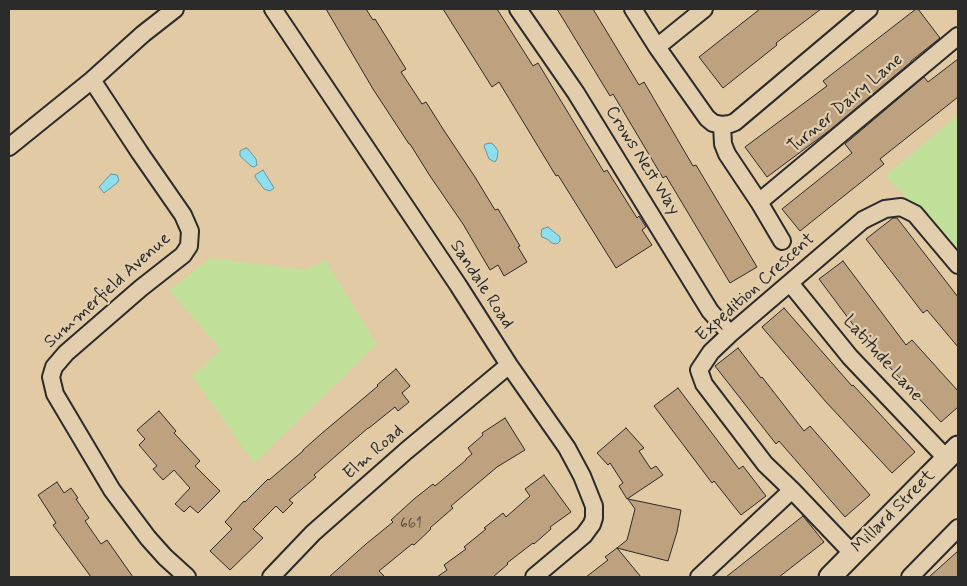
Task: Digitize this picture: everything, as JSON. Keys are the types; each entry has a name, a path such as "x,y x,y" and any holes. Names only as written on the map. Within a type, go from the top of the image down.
{"street":[{"path":"9,147 92,80 143,34 175,9"},
{"name":"Sandale Road","path":"273,9 509,365 570,452 589,493 594,510 593,521 588,530 534,577"},
{"name":"Crows Nest Way","path":"518,9 576,92 710,311 730,334"},
{"path":"633,9 657,48 707,118 713,123 722,125 729,125 735,122 869,9"},
{"path":"657,48 704,9"},
{"name":"Turner Dairy Lane","path":"759,202 958,36"},
{"name":"Summerfield Avenue","path":"92,80 140,154 183,215 190,231 188,246 183,255 141,288 66,353 54,367 51,377 55,394 112,490 148,538 187,577"},
{"path":"722,125 725,150 782,241"},
{"name":"Expedition Crescent","path":"853,554 765,464 704,384 699,370 711,352 730,334 864,220 885,209 901,207 915,214 958,265"},
{"name":"Latitude Lane","path":"790,283 850,358 953,453"},
{"name":"Elm Road","path":"271,577 313,533 509,365"},
{"name":"Millard Street","path":"830,577 953,453"},
{"path":"699,577 792,490"},
{"path":"910,577 958,528"}],"green space":[{"path":"958,115 958,248 885,176"},
{"path":"211,258 305,270 325,260 377,344 254,463 192,376 221,350 169,290"}],"water":[{"path":"491,143 498,151 495,162 489,159 484,146"},
{"path":"246,148 256,159 257,165 254,167 240,156 240,151"},
{"path":"263,170 274,188 270,191 264,189 255,177 255,175"},
{"path":"111,174 117,175 119,180 104,193 99,187"},
{"path":"548,227 560,237 560,241 557,244 542,237 542,229"}],"building":[{"path":"326,9 366,9 373,20 375,19 406,69 401,72 422,104 426,102 495,210 498,209 520,246 518,247 527,262 504,276 498,265 490,270 463,224 373,89"},
{"path":"443,9 497,9 533,66 538,63 604,172 607,170 637,218 639,216 646,227 642,230 652,245 616,268 558,175 556,176 499,82 492,87"},
{"path":"557,9 593,9 639,85 644,82 693,166 696,165 757,267 730,283 666,176 663,178 613,94 610,96"},
{"path":"760,9 821,9 776,43 777,45 723,88 699,57"},
{"path":"918,9 940,38 830,130 767,177 745,147 827,86 823,81"},
{"path":"958,59 958,97 880,159 884,164 800,231 782,209 852,153 845,144 924,77 928,82"},
{"path":"893,218 897,218 958,297 958,347 927,310 923,313 866,239"},
{"path":"843,261 906,345 912,340 958,391 958,407 941,422 880,357 878,358 819,279"},
{"path":"784,308 852,386 915,452 892,473 826,402 762,327"},
{"path":"738,348 804,431 810,426 870,495 845,517 779,441 776,444 715,366"},
{"path":"396,369 410,386 402,393 409,402 398,411 395,407 314,475 316,477 289,500 293,503 283,513 276,506 253,529 263,538 230,570 210,551 232,529 225,522 268,479 303,451"},
{"path":"678,388 739,469 743,466 766,496 741,515 714,481 712,483 654,406"},
{"path":"159,411 176,431 174,433 200,461 195,466 220,491 198,513 190,506 184,512 175,504 190,488 174,470 163,480 153,469 157,466 139,445 145,439 137,430"},
{"path":"505,418 525,450 497,467 451,506 453,508 414,545 412,544 379,571 385,577 329,577 393,522 391,520 414,499 433,484 435,486 466,460 472,454 468,448 483,435 482,433"},
{"path":"626,428 644,448 639,451 651,469 656,466 663,475 627,499 619,486 623,483 610,463 608,465 597,453"},
{"path":"544,475 571,512 550,527 551,529 534,544 507,563 493,577 437,577 447,570 444,565 466,549 464,547 486,529 484,528 503,513 506,517 530,496 525,489"},
{"path":"57,482 64,493 71,488 89,518 85,521 101,544 107,540 133,577 91,577 53,525 56,523 38,495"},
{"path":"628,499 681,510 677,532 668,561 617,548 627,540 635,509"},
{"path":"803,516 824,542 779,577 726,577"},
{"path":"617,548 641,577 586,577 608,560 605,557"},
{"path":"958,551 958,577 929,577"}]}
